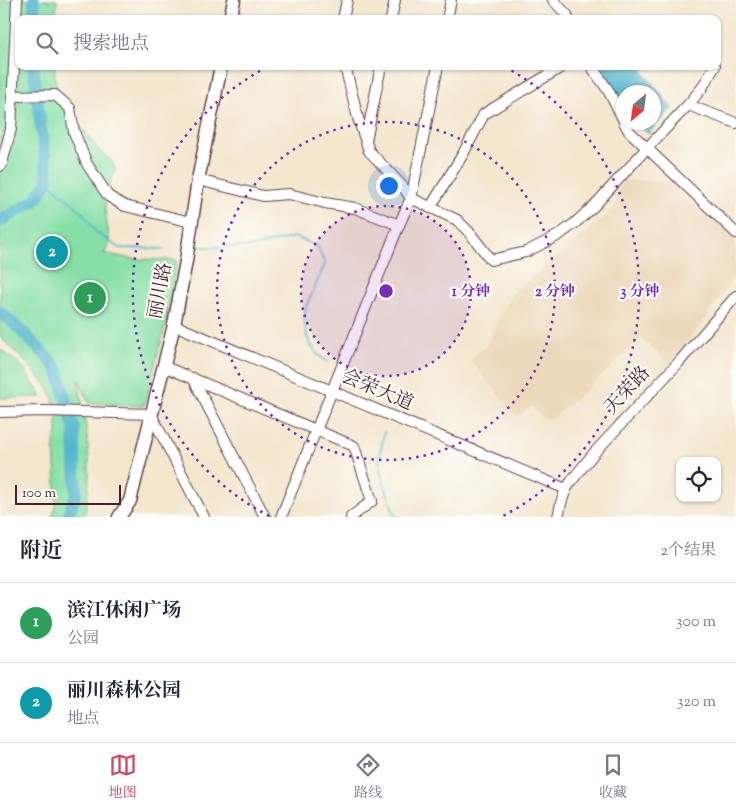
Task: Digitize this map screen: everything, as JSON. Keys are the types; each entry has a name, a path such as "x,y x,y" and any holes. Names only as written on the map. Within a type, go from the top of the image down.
{"main road":[{"path":"231,15 234,0"},
{"name":"丽川路","path":"119,517 130,501 174,325 198,180 220,70"}],"street":[{"path":"16,15 17,0"},
{"path":"344,15 346,0"},
{"path":"392,15 395,0"},
{"path":"448,15 451,0"},
{"path":"553,0 567,15"},
{"path":"0,166 11,129 15,38"},
{"path":"345,70 369,152 404,187 411,198 457,220 491,260 526,252 559,235 575,223 594,206 688,105 702,88 713,70"},
{"path":"366,142 380,70"},
{"path":"280,517 411,198 437,70"},
{"path":"430,208 463,154 484,114 556,70"},
{"path":"594,70 608,90 616,106"},
{"path":"12,96 55,95 70,108 74,132 87,164 108,196 125,206 191,222"},
{"path":"688,105 736,122"},
{"path":"628,130 736,233"},
{"path":"198,180 263,196 289,194 355,208 399,225"},
{"name":"天荣路","path":"558,517 566,489 594,453 679,362 736,296"},
{"name":"会荣大道","path":"174,325 566,489"},
{"path":"164,366 354,446 372,502 350,517"},
{"path":"193,378 265,517"},
{"path":"0,412 47,411 151,414 204,517"}],"shaded area":[{"path":"623,180 673,181 736,238 736,275 670,365 641,338 592,385 552,419 543,418 532,407 517,417 470,360 486,346 511,295 610,213 621,200 619,190"}],"green space":[{"path":"0,0 57,0 56,15 15,15 15,70 55,70 55,82 63,100 81,127 101,152 112,162 115,169 106,195 105,209 110,244 104,253 132,259 177,260 166,324 144,406 89,403 78,378 89,465 89,482 84,517 52,517 55,509 54,442 57,433 57,414 53,399 48,388 27,363 0,337"},
{"path":"0,349 21,365 42,397 0,398"}],"water":[{"path":"602,70 643,70 642,71 653,85 616,85 616,92"},
{"path":"661,94 672,108 661,120"}],"waterway":[{"path":"34,0 34,15"},
{"path":"0,221 36,200 48,181 34,70"},
{"path":"48,181 83,213 96,232 119,248 165,249"},
{"path":"199,247 252,247 295,237 317,246 325,264 306,307 304,318 310,344 318,355 328,362"},
{"path":"0,312 20,329 57,368 74,427 76,493 68,517"},
{"path":"384,432 379,459 381,473 395,517"}],"place":[{"name":"丽川森林公园","path":"52,252"},
{"name":"滨江休闲广场","path":"90,298"}]}
